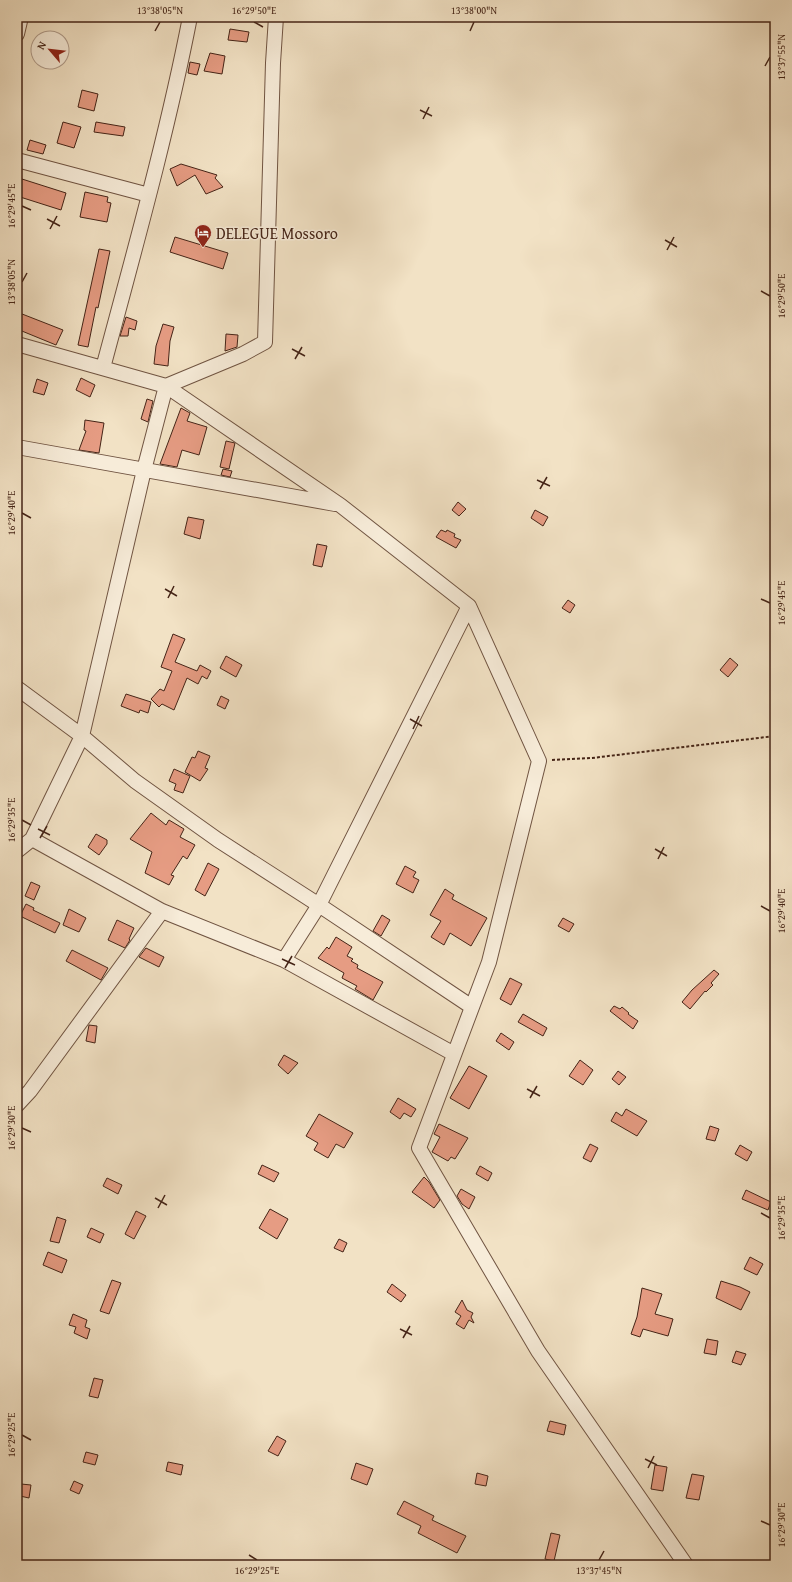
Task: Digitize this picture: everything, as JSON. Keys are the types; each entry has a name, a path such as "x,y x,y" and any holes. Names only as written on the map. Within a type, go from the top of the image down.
{"street":[{"path":"17,34 21,17"},
{"path":"103,368 149,195 190,17"},
{"path":"166,386 243,354 265,342 276,17"},
{"path":"17,160 149,195"},
{"path":"17,344 166,386 340,505 469,606 539,761 489,962 419,1148 538,1351 686,1565"},
{"path":"17,851 32,838 82,736 144,470 166,386"},
{"path":"17,447 340,505"},
{"path":"284,960 319,905 469,606"},
{"path":"17,688 82,736 135,781 218,840 472,1007"},
{"path":"32,838 162,910 284,960 454,1054"},
{"path":"17,1105 24,1090 162,910"}],"path":[{"path":"539,761 592,758 775,736"}],"building":[{"path":"230,29 249,32 247,42 228,40"},
{"path":"210,53 225,56 222,74 204,71"},
{"path":"190,62 200,64 197,75 188,73"},
{"path":"82,90 98,94 94,111 78,107"},
{"path":"63,122 81,127 74,148 57,143"},
{"path":"96,122 125,127 123,136 94,132"},
{"path":"30,140 46,145 43,154 27,150"},
{"path":"181,164 217,175 215,178 223,187 206,194 195,175 177,186 170,169"},
{"path":"22,179 66,193 61,210 17,196"},
{"path":"85,192 108,197 107,202 111,203 107,222 80,217"},
{"path":"175,237 228,253 223,269 170,252"},
{"path":"99,249 110,251 88,347 78,345"},
{"path":"17,312 63,330 56,345 17,329"},
{"path":"126,317 137,321 135,330 129,328 128,336 120,336"},
{"path":"163,324 174,327 170,341 168,366 154,364 156,346"},
{"path":"226,334 238,335 237,347 225,351"},
{"path":"81,378 95,385 90,397 76,390"},
{"path":"37,379 48,383 44,395 33,392"},
{"path":"147,399 153,401 148,422 141,419"},
{"path":"181,408 190,413 187,421 207,427 199,455 182,450 177,467 160,464"},
{"path":"85,420 104,423 99,453 79,450 86,431 84,430"},
{"path":"226,441 235,443 229,469 220,467"},
{"path":"223,469 232,471 230,477 221,475"},
{"path":"458,502 466,509 459,516 452,510"},
{"path":"535,510 548,517 543,526 531,518"},
{"path":"188,517 204,520 200,539 184,534"},
{"path":"441,530 446,532 447,530 455,534 454,537 461,540 456,548 436,537"},
{"path":"317,544 327,546 322,567 313,565"},
{"path":"568,600 575,605 570,613 562,608"},
{"path":"173,634 185,639 175,662 197,671 200,665 211,671 207,679 202,676 198,684 187,678 174,710 162,704 159,707 151,699 160,689 164,691 172,671 161,667"},
{"path":"226,656 242,665 236,677 220,668"},
{"path":"730,658 738,665 728,677 720,670"},
{"path":"126,694 151,702 148,713 140,710 139,713 121,706"},
{"path":"221,696 229,700 225,709 217,705"},
{"path":"198,751 210,756 205,768 208,769 200,781 185,772 192,757 195,758"},
{"path":"174,769 190,776 183,793 174,790 176,784 169,781"},
{"path":"151,813 166,825 169,820 184,829 180,837 195,845 187,859 183,856 171,875 174,876 169,885 145,873 152,852 130,839"},
{"path":"96,834 107,840 107,844 99,855 88,847"},
{"path":"208,863 219,869 205,896 195,890"},
{"path":"405,866 416,872 413,877 419,880 413,893 396,884"},
{"path":"31,882 40,886 34,900 25,896"},
{"path":"445,889 454,895 452,899 487,918 471,946 450,933 444,945 431,937 441,921 430,915"},
{"path":"26,904 34,908 33,910 60,923 55,933 20,916"},
{"path":"69,909 86,918 79,932 63,925"},
{"path":"382,915 390,920 381,936 373,931"},
{"path":"563,918 574,924 569,932 558,926"},
{"path":"117,920 134,928 129,939 130,940 125,948 108,940"},
{"path":"336,937 352,947 347,956 353,959 351,961 358,965 357,968 383,982 373,1000 355,989 357,986 342,978 344,973 318,958 327,947 329,949"},
{"path":"146,948 164,957 159,967 139,957"},
{"path":"72,950 108,968 101,980 66,961"},
{"path":"714,970 719,974 711,983 713,985 706,992 705,991 690,1009 682,1002 692,990"},
{"path":"510,978 522,984 511,1005 500,999"},
{"path":"614,1006 620,1009 622,1007 629,1013 628,1014 638,1021 633,1029 610,1011"},
{"path":"523,1014 547,1028 543,1036 518,1022"},
{"path":"89,1025 97,1026 95,1043 86,1041"},
{"path":"501,1033 514,1042 509,1050 496,1041"},
{"path":"284,1055 298,1063 288,1074 278,1065"},
{"path":"580,1060 593,1070 583,1085 569,1076"},
{"path":"469,1066 487,1076 469,1109 450,1098"},
{"path":"618,1071 626,1077 619,1085 612,1079"},
{"path":"398,1098 416,1109 411,1117 404,1113 400,1119 390,1112"},
{"path":"626,1109 647,1121 637,1136 611,1121 616,1112 622,1116"},
{"path":"319,1114 353,1133 344,1148 336,1144 328,1158 314,1150 318,1143 306,1136"},
{"path":"439,1124 468,1138 455,1159 451,1157 448,1161 432,1152 440,1137 434,1134"},
{"path":"710,1126 719,1129 715,1141 706,1139"},
{"path":"590,1144 598,1148 591,1162 583,1158"},
{"path":"740,1145 752,1152 747,1161 735,1154"},
{"path":"262,1165 279,1173 274,1182 258,1174"},
{"path":"480,1166 492,1173 488,1181 476,1174"},
{"path":"424,1177 429,1182 440,1200 434,1208 412,1192"},
{"path":"107,1178 122,1185 118,1194 103,1186"},
{"path":"461,1189 475,1197 469,1209 462,1204 457,1196"},
{"path":"746,1190 771,1202 768,1210 742,1199"},
{"path":"270,1209 288,1219 277,1239 259,1228"},
{"path":"136,1211 146,1216 134,1239 125,1234"},
{"path":"57,1217 66,1220 59,1243 50,1241"},
{"path":"91,1228 104,1234 100,1243 87,1237"},
{"path":"339,1239 347,1243 343,1252 334,1248"},
{"path":"48,1252 67,1260 62,1273 43,1265"},
{"path":"750,1257 763,1264 757,1275 744,1269"},
{"path":"112,1280 121,1283 109,1314 100,1311"},
{"path":"721,1281 750,1292 741,1310 716,1298"},
{"path":"392,1284 406,1295 401,1302 387,1292"},
{"path":"642,1288 662,1294 655,1314 673,1319 668,1336 643,1329 640,1337 631,1334 637,1317"},
{"path":"462,1300 467,1310 473,1313 471,1317 474,1323 469,1320 464,1329 456,1324 461,1316 455,1312"},
{"path":"73,1314 87,1320 85,1327 90,1329 87,1339 74,1333 76,1327 69,1325"},
{"path":"707,1339 718,1341 716,1355 704,1353"},
{"path":"736,1351 746,1354 741,1365 732,1362"},
{"path":"94,1378 103,1380 98,1398 89,1396"},
{"path":"550,1421 566,1425 564,1435 547,1431"},
{"path":"277,1436 286,1441 278,1456 268,1451"},
{"path":"86,1452 98,1455 95,1465 83,1462"},
{"path":"168,1462 183,1465 181,1475 166,1471"},
{"path":"356,1463 373,1469 367,1485 351,1479"},
{"path":"655,1465 667,1467 663,1491 651,1489"},
{"path":"477,1473 488,1476 486,1486 475,1484"},
{"path":"692,1474 704,1476 699,1500 686,1498"},
{"path":"74,1481 83,1485 79,1494 70,1490"},
{"path":"21,1484 31,1485 29,1498 20,1496"},
{"path":"404,1501 434,1516 432,1520 466,1536 457,1553 418,1533 421,1526 397,1514"},
{"path":"551,1533 560,1535 554,1561 545,1559"}],"place":[{"name":"DELEGUE Mossoro","path":"203,248"}]}
